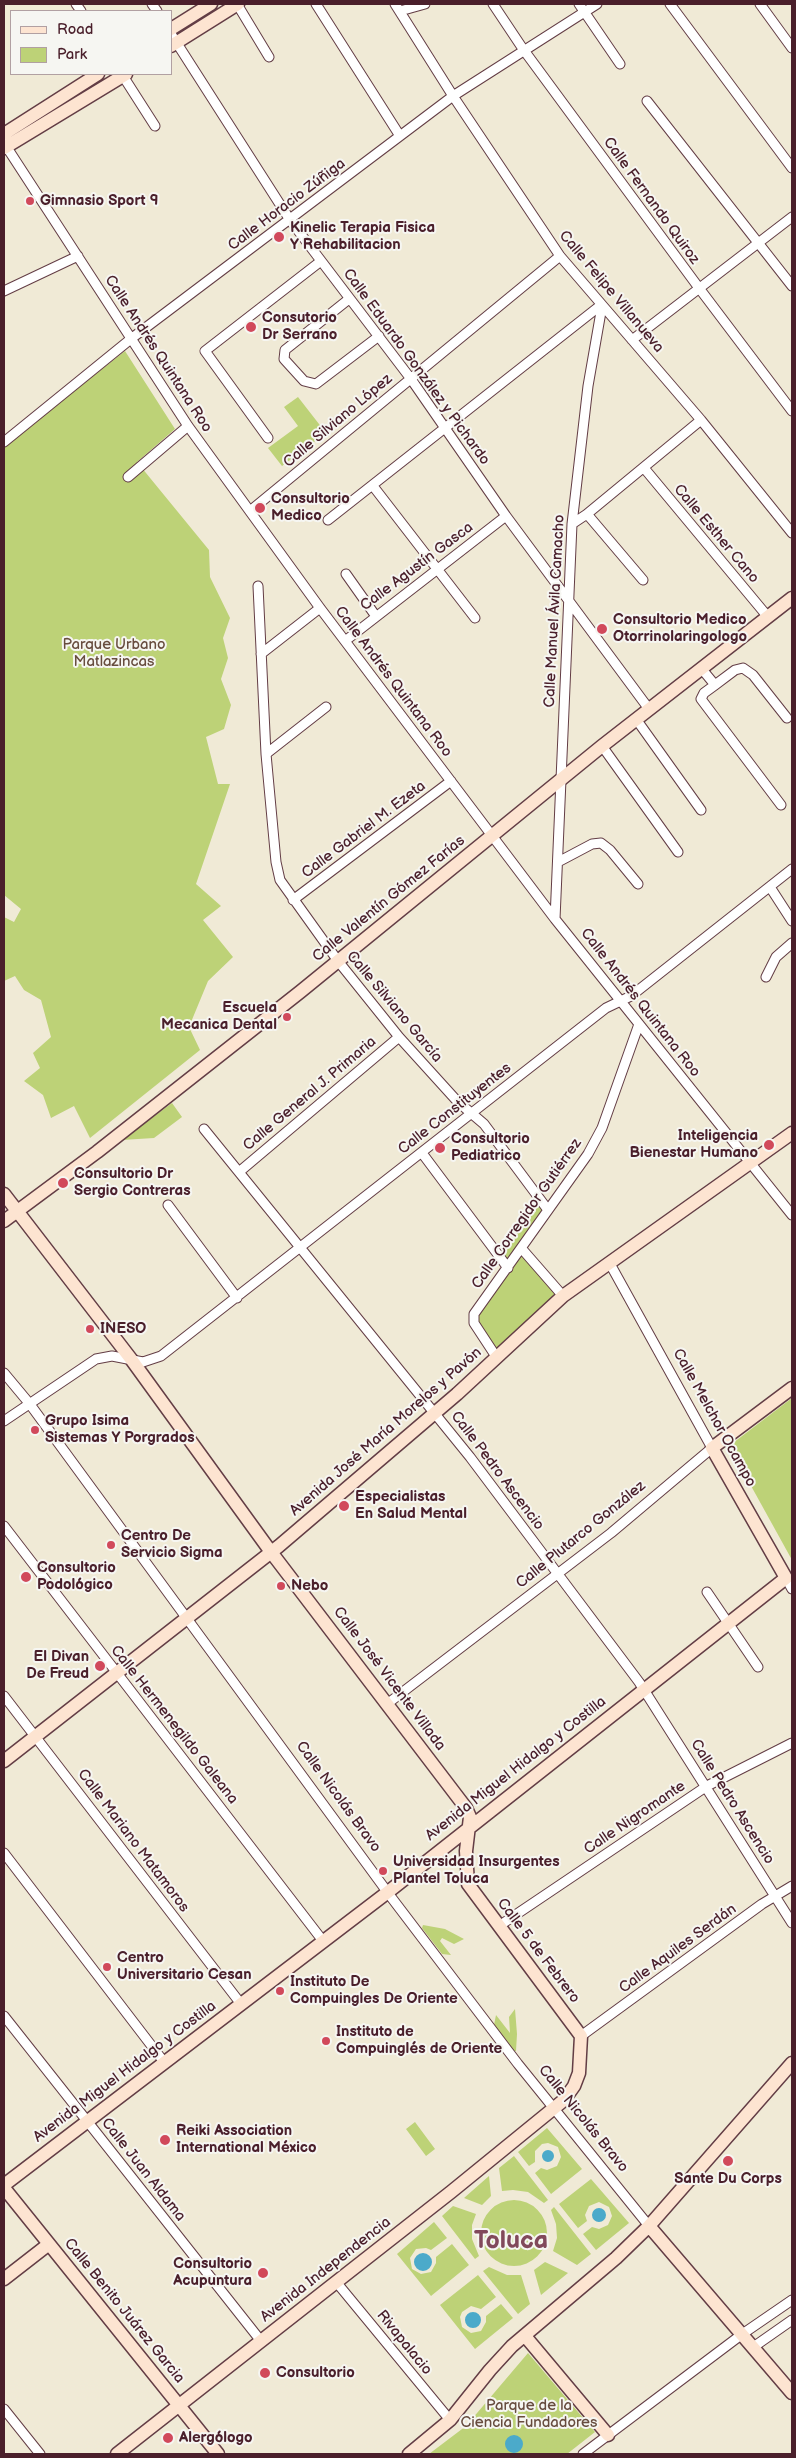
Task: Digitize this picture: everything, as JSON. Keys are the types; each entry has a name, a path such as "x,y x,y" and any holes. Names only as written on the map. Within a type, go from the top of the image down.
{"main road":[{"path":"172,28 211,4"},
{"path":"173,41 237,4"},
{"path":"4,134 96,75"},
{"path":"5,146 125,75"},
{"name":"Calle Valentín Gómez Farías","path":"4,1221 338,961 602,746 792,598"},
{"name":"Avenida José María Morelos y Pavón","path":"4,1761 188,1619 271,1552 435,1413 563,1296 792,1132"},
{"name":"Calle José Vicente Villada","path":"4,1194 132,1359 271,1552 466,1808 470,1817 469,1826"},
{"name":"Calle Plutarco González","path":"712,1448 792,1388"},
{"name":"Calle Melchor Ocampo","path":"712,1448 789,1584"},
{"name":"Avenida Miguel Hidalgo y Costilla","path":"4,2186 388,1892 469,1826 728,1623 789,1584"},
{"name":"Calle 5 de Febrero","path":"469,1826 467,1880 471,1888 582,2036"},
{"name":"Avenida Independencia","path":"117,2454 337,2283 554,2109 568,2096 576,2080 581,2062 582,2036"},
{"path":"409,2454 450,2420 501,2357 616,2258 649,2226 792,2063"},
{"name":"Calle Benito Juárez Garcia","path":"4,2186 218,2454"},
{"name":"Calle Nicolás Bravo","path":"649,2226 792,2393"},
{"path":"4,2279 49,2244"},
{"path":"525,2336 608,2435"}],"street":[{"path":"237,4 269,57"},
{"path":"316,4 400,136"},
{"path":"398,7 425,4"},
{"name":"Calle Fernando Quiroz","path":"493,4 523,50 792,410"},
{"name":"Calle Horacio Zúñiga","path":"4,442 132,338 453,96 523,50 582,7 597,4"},
{"path":"670,4 792,168"},
{"path":"760,4 792,47"},
{"name":"Calle Felipe Villanueva","path":"398,7 453,96 560,256 701,420 792,533"},
{"path":"582,7 620,64"},
{"name":"Calle Eduardo González y Pichardo","path":"173,41 290,220 411,378 506,516 649,709"},
{"path":"125,75 155,126"},
{"path":"647,101 792,286"},
{"name":"Calle Andrés Quintana Roo","path":"5,146 188,426 320,608 555,919 792,1216"},
{"path":"632,340 792,217"},
{"path":"4,291 78,256"},
{"name":"Calle Silviano López","path":"250,511 560,256"},
{"path":"268,438 205,351 321,261"},
{"path":"350,299 285,350 284,359 304,382 316,384 380,336"},
{"path":"328,520 601,305"},
{"name":"Calle Manuel Ávila Camacho","path":"555,919 572,524 588,386 601,305"},
{"path":"572,524 588,514 701,420"},
{"path":"128,477 188,426"},
{"name":"Calle Esther Cano","path":"644,468 768,617"},
{"path":"373,486 475,618"},
{"path":"588,514 643,580"},
{"name":"Calle Agustín Gasca","path":"345,640 375,615 506,516"},
{"path":"346,574 375,615"},
{"name":"Calle Silviano García","path":"258,586 266,754 276,862 280,880 338,961 399,1037 457,1102 472,1113 489,1131 548,1210"},
{"path":"261,654 320,608"},
{"path":"702,668 715,685"},
{"path":"781,805 702,703 702,696 735,670 746,669 753,674 787,718"},
{"path":"266,754 326,707"},
{"path":"636,719 701,810"},
{"path":"602,746 678,852"},
{"name":"Calle Gabriel M. Ezeta","path":"293,900 451,781"},
{"path":"558,862 592,844 601,843 610,850 638,884"},
{"name":"Calle Constituyentes","path":"4,1421 96,1359 112,1356 143,1362 156,1360 606,1008 631,996 792,869"},
{"path":"770,887 792,921"},
{"path":"766,977 776,957 792,943"},
{"name":"Calle Corregidor Gutiérrez","path":"497,1358 474,1323 473,1316 583,1162 602,1128 639,1024"},
{"name":"Calle General J. Primaria","path":"239,1172 399,1037"},
{"name":"Calle Pedro Ascencio","path":"204,1129 435,1413 644,1690 792,1923"},
{"path":"422,1153 508,1268"},
{"path":"168,1206 237,1298"},
{"path":"522,1249 563,1296"},
{"name":"Calle Melchor Ocampo","path":"609,1262 712,1448"},
{"name":"Calle Nicolás Bravo","path":"4,1372 29,1403 388,1892 554,2109 649,2226"},
{"name":"Calle Plutarco González","path":"387,1704 558,1575 712,1448"},
{"name":"Calle Hermenegildo Galeana","path":"4,1526 323,1941"},
{"path":"707,1592 758,1667"},
{"name":"Calle Mariano Matamoros","path":"4,1696 241,2004"},
{"name":"Calle Nigromante","path":"499,1926 706,1786 792,1743"},
{"path":"4,1853 164,2062"},
{"name":"Calle Aquiles Serdán","path":"582,2036 775,1896 792,1886"},
{"name":"Calle Juan Aldama","path":"4,2016 261,2341"},
{"name":"Rivapalacio","path":"337,2283 450,2420"},
{"path":"583,2454 741,2335 792,2300"},
{"path":"752,2348 792,2320"},
{"path":"4,2409 40,2454"}],"green space":[{"name":"Parque Urbano Matlazincas","path":"125,351 175,429 137,462 209,550 210,577 230,618 223,638 228,658 221,679 231,705 224,729 206,737 218,784 230,784 196,884 221,906 203,920 233,957 208,981 189,1027 200,1050 90,1138 74,1106 51,1118 43,1095 24,1081 40,1068 33,1053 51,1037 41,1000 24,990 15,976 4,981 4,917 14,922 21,909 4,895 4,446"},
{"path":"298,397 326,433 282,466 268,448 298,426 284,407"},
{"path":"172,1103 182,1117 154,1138 122,1140"},
{"path":"537,1202 543,1210 508,1260 500,1251"},
{"path":"523,1254 557,1294 496,1350 475,1318"},
{"path":"792,1398 792,1560 729,1446"},
{"path":"423,1925 445,1929 464,1939 454,1944 442,1938 440,1941 451,1955 442,1954 422,1928"},
{"path":"515,2009 517,2034 516,2051 514,2051 494,2025 496,2015 510,2033 509,2017"},
{"path":"415,2122 435,2149 426,2156 406,2129"},
{"path":"547,2128 582,2169 551,2194 535,2173 541,2168 547,2170 557,2166 561,2157 558,2147 548,2143 542,2144 535,2151 535,2162 529,2166 518,2152"},
{"path":"514,2156 548,2200 544,2203 528,2192 502,2191 499,2168"},
{"path":"489,2176 491,2196 482,2205 464,2198"},
{"path":"591,2179 629,2223 596,2250 583,2234 592,2227 599,2229 608,2225 612,2216 609,2207 599,2202 589,2206 585,2215 587,2221 578,2228 559,2204"},
{"path":"514,2200 527,2203 537,2210 544,2220 547,2233 544,2246 537,2256 527,2263 514,2266 501,2263 491,2256 484,2246 481,2233 484,2220 491,2210 501,2203"},
{"path":"453,2206 476,2214 472,2225 472,2239 479,2256 475,2259 442,2216"},
{"path":"554,2207 591,2254 577,2265 553,2251 557,2238 556,2224 551,2210"},
{"path":"434,2222 447,2238 431,2250 426,2248 416,2249 410,2258 412,2269 421,2274 431,2272 436,2263 436,2257 452,2244 469,2265 431,2296 397,2254"},
{"path":"545,2262 568,2273 541,2295 534,2270"},
{"path":"489,2267 507,2275 521,2275 530,2304 518,2314 483,2271"},
{"path":"478,2275 496,2297 481,2309 471,2306 462,2312 460,2317 462,2327 471,2333 481,2331 486,2322 486,2316 501,2304 513,2318 475,2349 440,2305"},
{"name":"Parque de la Ciencia Fundadores","path":"528,2353 595,2432 567,2454 429,2454 466,2426"}],"water":[{"path":"546,2150 550,2150 554,2156 550,2162 546,2162 542,2158 542,2154"},
{"path":"596,2208 602,2208 606,2215 602,2222 596,2222 592,2218 592,2212"},
{"path":"423,2253 429,2256 432,2262 429,2268 423,2271 417,2268 414,2262 417,2256"},
{"path":"470,2312 476,2312 481,2317 479,2326 470,2328 465,2323 465,2317"},
{"path":"514,2435 520,2438 523,2444 520,2450 514,2453 508,2450 505,2444 508,2438"}],"place":[{"name":"Gimnasio Sport 9","path":"30,201"},
{"name":"Kinelic Terapia Fisica Y Rehabilitacion","path":"279,237"},
{"name":"Consutorio Dr Serrano","path":"251,327"},
{"name":"Consultorio Medico","path":"260,508"},
{"name":"Consultorio Medico Otorrinolaringologo","path":"602,629"},
{"name":"Escuela Mecanica Dental","path":"287,1017"},
{"name":"Inteligencia Bienestar Humano","path":"769,1145"},
{"name":"Consultorio Pediatrico","path":"440,1148"},
{"name":"Consultorio Dr Sergio Contreras","path":"63,1183"},
{"name":"INESO","path":"90,1329"},
{"name":"Grupo Isima Sistemas Y Porgrados","path":"35,1430"},
{"name":"Especialistas En Salud Mental","path":"344,1506"},
{"name":"Centro De Servicio Sigma","path":"111,1545"},
{"name":"Consultorio Podológico","path":"26,1577"},
{"name":"Nebo","path":"281,1586"},
{"name":"El Divan De Freud","path":"100,1666"},
{"name":"Universidad Insurgentes Plantel Toluca","path":"383,1871"},
{"name":"Centro Universitario Cesan","path":"107,1967"},
{"name":"Instituto De Compuingles De Oriente","path":"280,1991"},
{"name":"Instituto de Compuinglés de Oriente","path":"326,2041"},
{"name":"Reiki Association International México","path":"165,2140"},
{"name":"Sante Du Corps","path":"728,2161"},
{"name":"Consultorio Acupuntura","path":"263,2273"},
{"name":"Consultorio","path":"265,2373"},
{"name":"Alergólogo","path":"168,2438"}],"district":[{"name":"Toluca","path":"511,2242"}]}
